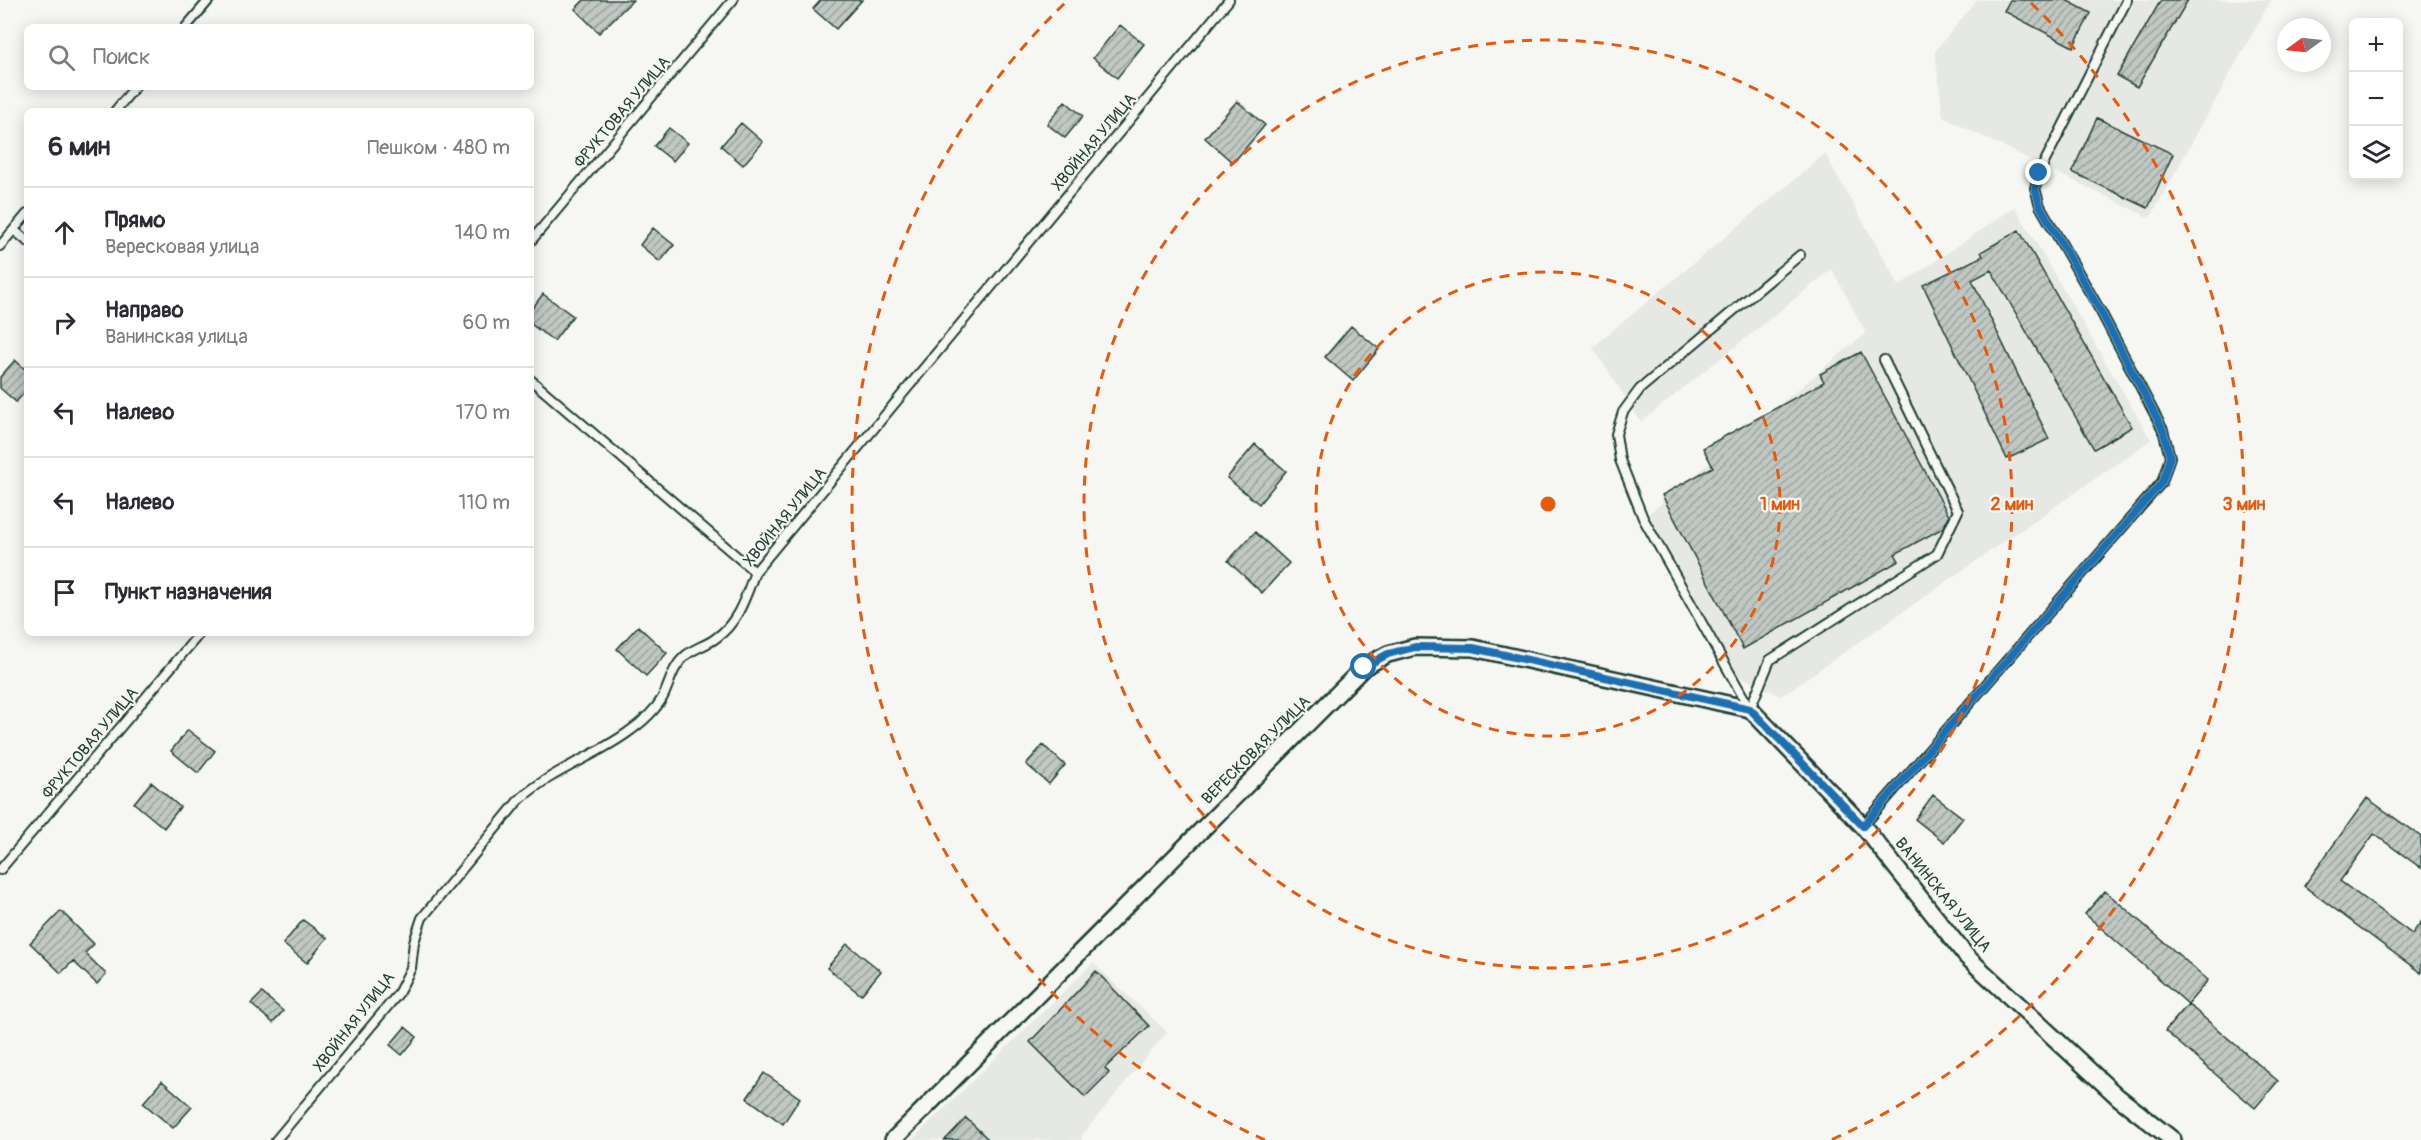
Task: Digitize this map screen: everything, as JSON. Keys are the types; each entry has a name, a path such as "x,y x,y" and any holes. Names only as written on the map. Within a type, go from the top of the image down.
{"street":[{"name":"ВЕРЕСКОВАЯ УЛИЦА","path":"893,1140 1364,667 1388,654 1415,647 1473,648 1750,709"},
{"name":"ВАНИНСКАЯ УЛИЦА","path":"1750,709 1863,826 1967,957 2118,1098 2173,1140"}],"lane":[{"path":"189,24 209,0"},
{"name":"ФРУКТОВАЯ УЛИЦА","path":"534,237 734,0"},
{"name":"ХВОЙНАЯ УЛИЦА","path":"276,1140 398,994 411,968 414,942 422,918 518,801 532,788 627,733 653,711 663,697 677,664 686,655 716,639 730,626 742,607 755,572 1229,0"},
{"path":"1863,826 2162,482 2170,457 2163,430 2101,312 2040,206 2035,188 2039,173 2127,0"},
{"path":"118,108 132,90"},
{"path":"0,246 24,218"},
{"path":"14,230 24,238"},
{"path":"1750,709 1643,518 1620,460 1616,434 1623,412 1640,389 1800,255"},
{"path":"1750,709 1770,660 1937,554 1958,511 1884,360"},
{"path":"534,383 755,572"},
{"name":"ФРУКТОВАЯ УЛИЦА","path":"0,870 198,636"}],"shaded area":[{"path":"1977,0 2271,0 2150,218 1943,117 1935,51"},
{"path":"1825,154 1899,286 2015,207 2151,440 1781,696 1729,671 1646,516 1866,333 1832,269 1641,422 1593,347"},
{"path":"1093,963 1167,1032 1082,1135 1082,1140 912,1140"}],"building":[{"path":"584,0 633,0 599,33 575,9"},
{"path":"821,0 862,0 836,29 813,9"},
{"path":"2010,0 2066,0 2091,13 2073,47 2004,11"},
{"path":"2161,0 2188,0 2137,87 2117,76"},
{"path":"1120,25 1144,44 1117,78 1093,58"},
{"path":"1065,101 1083,116 1065,138 1047,124"},
{"path":"1237,101 1265,125 1233,163 1205,138"},
{"path":"2097,118 2173,154 2148,208 2072,172"},
{"path":"741,123 763,142 743,165 721,146"},
{"path":"669,128 688,143 673,161 654,146"},
{"path":"653,228 674,245 660,262 640,245"},
{"path":"2019,230 2132,427 2094,449 1991,270 1972,280 2049,439 2007,459 1923,285 1983,256 1981,252"},
{"path":"543,294 573,316 554,341 534,326 534,306"},
{"path":"1351,326 1379,349 1353,381 1325,357"},
{"path":"1861,352 1949,516 1943,528 1895,554 1899,561 1743,649 1662,495 1713,467 1703,448 1824,382 1820,374"},
{"path":"15,360 24,368 24,393 16,402 0,388 0,377"},
{"path":"1255,444 1286,471 1259,504 1227,478"},
{"path":"1255,532 1289,563 1262,593 1228,561"},
{"path":"638,626 667,653 646,676 617,649"},
{"path":"188,730 215,751 198,773 171,751"},
{"path":"1043,745 1065,765 1049,784 1026,764"},
{"path":"151,782 180,807 164,828 134,803"},
{"path":"1933,795 1963,818 1944,842 1915,819"},
{"path":"2367,798 2421,837 2421,868 2374,834 2340,881 2412,934 2421,922 2421,973 2304,886"},
{"path":"2105,891 2208,980 2188,1004 2085,914"},
{"path":"61,911 94,944 85,953 106,974 97,984 73,961 61,973 30,943"},
{"path":"303,920 327,938 307,963 283,944"},
{"path":"847,944 881,971 861,995 827,968"},
{"path":"1096,971 1149,1026 1105,1068 1109,1073 1085,1097 1030,1042"},
{"path":"262,993 283,1011 273,1023 251,1004"},
{"path":"2188,1004 2278,1081 2255,1108 2165,1031"},
{"path":"405,1027 417,1037 402,1055 390,1045"},
{"path":"764,1073 800,1098 783,1124 747,1098"},
{"path":"162,1081 192,1107 173,1128 143,1103"},
{"path":"966,1118 989,1140 945,1140"}],"route":[{"path":"1364,667 1388,654 1415,647 1473,648 1750,709 1863,826 2162,482 2170,457 2163,430 2101,312 2040,206 2035,188 2039,173"}]}
